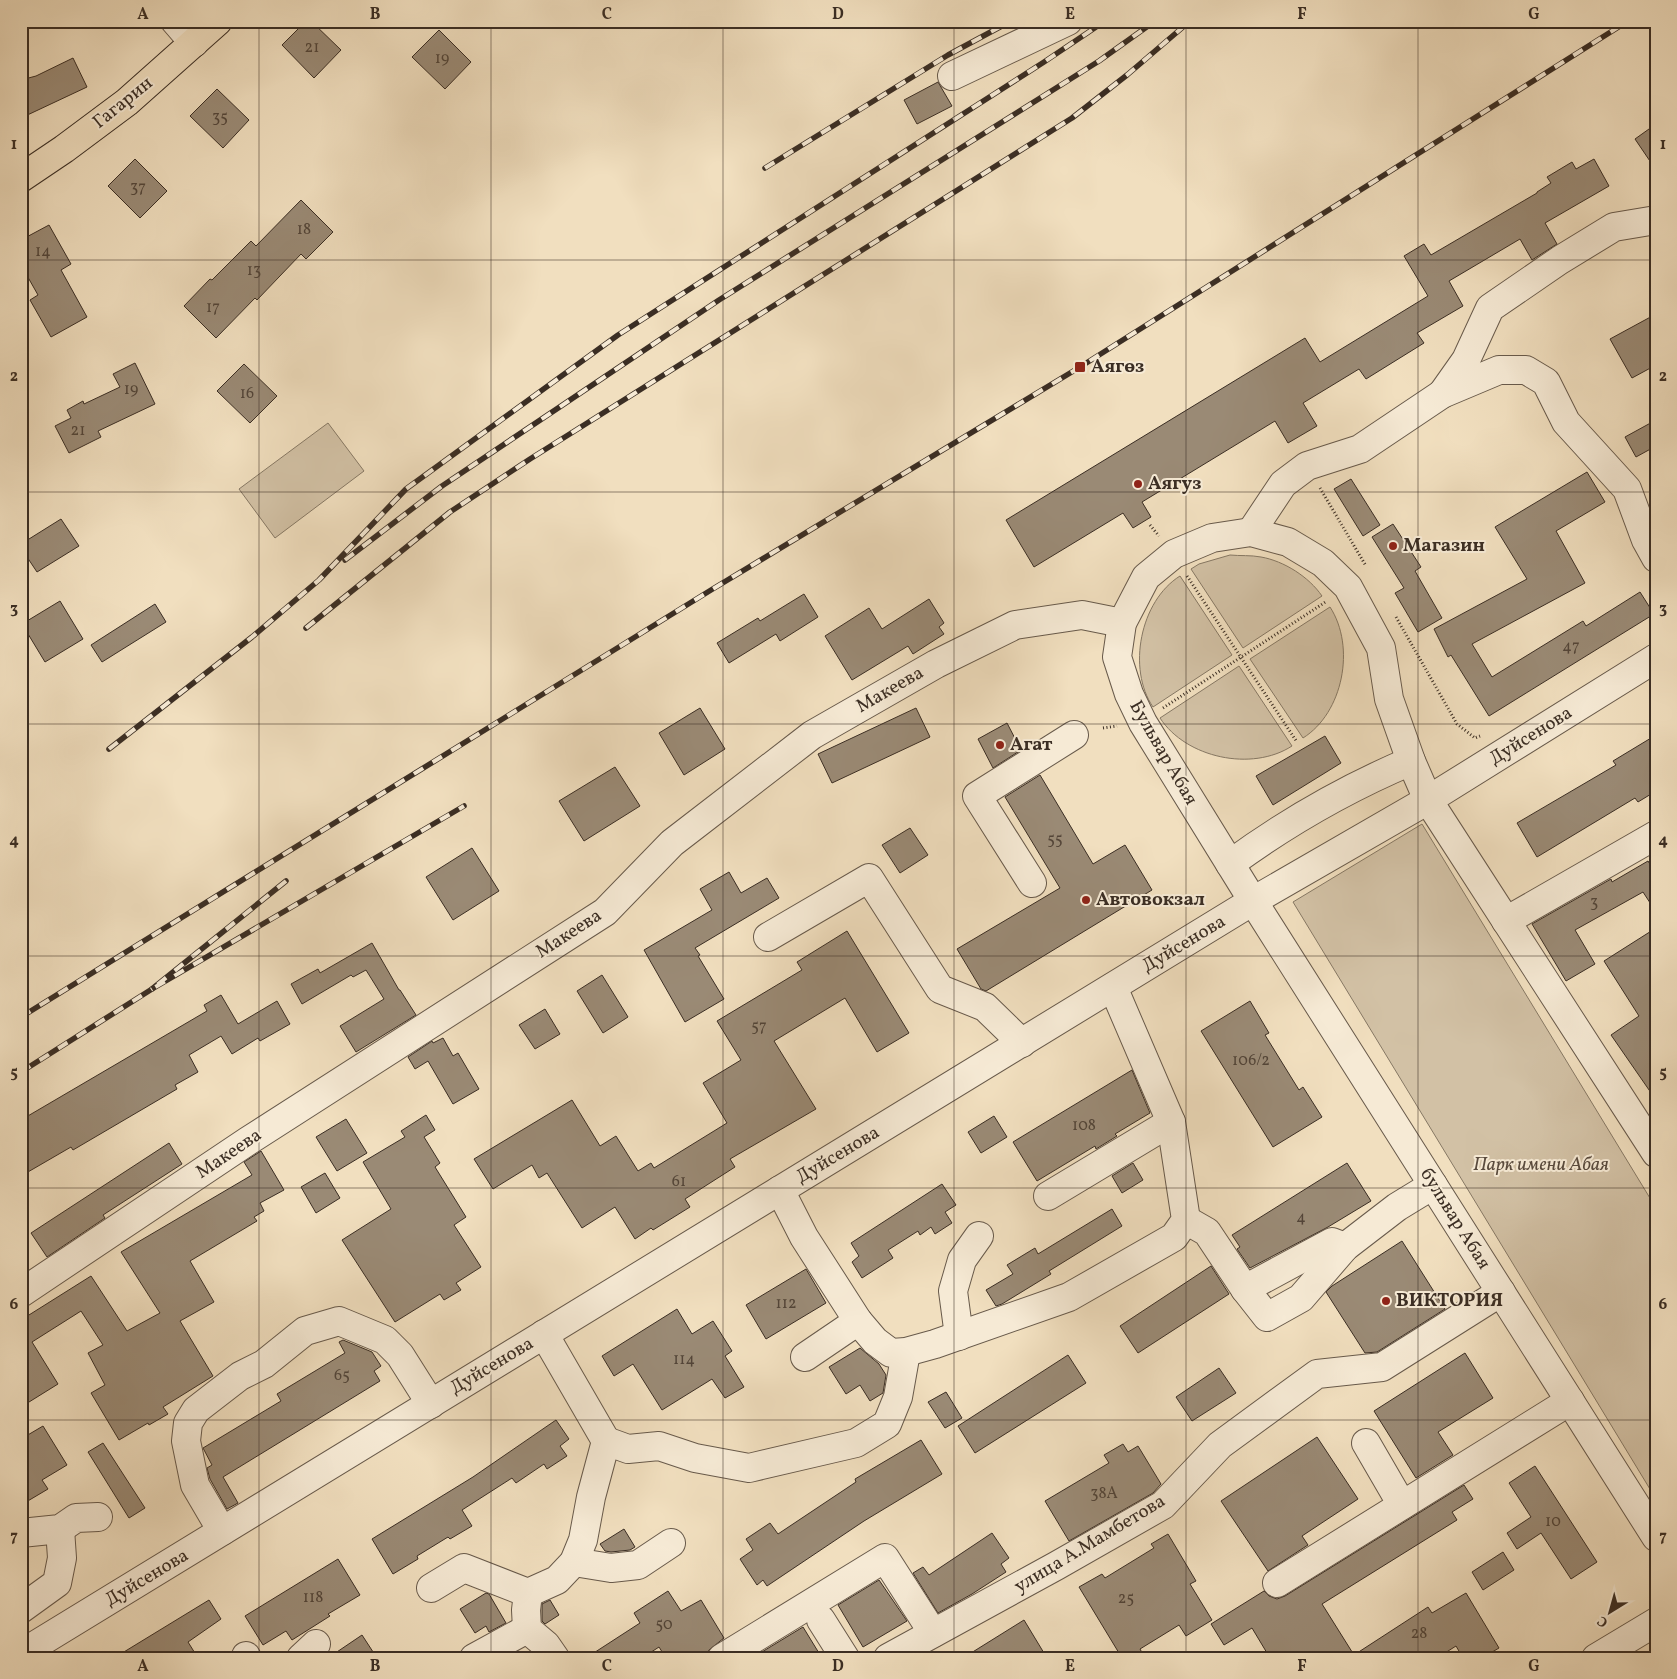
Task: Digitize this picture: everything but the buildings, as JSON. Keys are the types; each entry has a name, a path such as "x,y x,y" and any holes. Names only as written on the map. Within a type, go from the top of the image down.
{"main road":[{"name":"Гагарин","path":"21,178 127,102 218,21"}],"street":[{"path":"175,21 194,43"},
{"path":"952,76 1068,21"},
{"path":"1442,394 1466,360 1490,308 1560,260 1614,227 1656,220"},
{"path":"1251,532 1283,484 1307,466 1360,449 1442,394 1499,370 1526,370 1546,382 1566,422 1627,489 1646,540 1656,558"},
{"name":"Бульвар Абая","path":"1253,902 1143,723 1129,694 1117,658 1122,623 1146,576 1174,554 1212,538 1251,532 1288,542 1323,562 1348,587 1381,648 1389,699 1411,761 1428,800"},
{"name":"Макеева","path":"21,1293 248,1141 605,912 672,843 812,735 936,664 1016,625 1082,614 1122,623"},
{"name":"Дуйсенова","path":"21,1654 1253,902 1428,800 1656,658"},
{"path":"1032,883 977,796 1074,735"},
{"path":"1230,864 1267,837 1374,776 1411,761"},
{"path":"1428,800 1656,1153"},
{"path":"1506,921 1656,835"},
{"path":"768,937 869,878 940,989 984,1007 1022,1043"},
{"name":"бульвар Абая","path":"1253,902 1656,1537"},
{"path":"780,1190 804,1237 858,1321 875,1341 891,1353 906,1352 959,1336 1069,1297 1174,1237 1186,1220 1171,1122 1113,987"},
{"path":"1048,1196 1171,1122"},
{"path":"1186,1220 1207,1232 1245,1289 1332,1242 1345,1247 1397,1207 1434,1185"},
{"path":"959,1336 953,1291 962,1260 979,1236"},
{"name":"улица А.Мамбетова","path":"888,1658 1163,1506 1220,1445 1317,1374 1382,1367 1501,1292"},
{"path":"222,1531 194,1485 186,1441 188,1423 196,1410 240,1376 264,1364 305,1331 339,1321 385,1340 400,1355 431,1404"},
{"path":"805,1357 858,1321"},
{"path":"544,1334 606,1441 628,1449 659,1446 695,1458 749,1468 856,1443 887,1424 898,1397 906,1352"},
{"path":"1277,1583 1570,1401"},
{"path":"431,1588 464,1568 528,1593 557,1580 574,1562 583,1540 591,1497 606,1441"},
{"path":"1366,1443 1402,1505"},
{"path":"21,1533 60,1529 76,1518 98,1517"},
{"path":"21,1609 57,1583 62,1558 60,1529"},
{"path":"574,1562 611,1568 638,1564 671,1543"},
{"path":"722,1658 885,1558 933,1633"},
{"path":"528,1593 526,1610 527,1628 546,1645 555,1658"},
{"path":"821,1620 845,1658"},
{"path":"1596,1658 1656,1622"},
{"path":"474,1658 527,1628"}],"path":[{"path":"1103,728 1143,723 1370,573 1307,466"},
{"path":"1150,525 1174,554 1297,742"},
{"path":"1395,616 1457,724 1475,738 1482,736"}],"green space":[{"path":"328,423 364,471 275,538 239,489"},
{"path":"1230,555 1257,556 1287,566 1310,582 1322,596 1243,648 1191,569 1199,564"},
{"path":"1180,576 1232,655 1153,707 1145,691 1141,674 1140,655 1142,637 1147,618 1155,602 1166,587"},
{"path":"1330,607 1338,623 1342,641 1341,678 1336,696 1328,713 1317,727 1303,738 1250,659"},
{"path":"1239,666 1292,746 1276,754 1258,758 1221,757 1186,743 1171,732 1160,718"},
{"name":"Парк имени Абая","path":"1422,824 1656,1208 1656,1499 1293,902"}],"railway":[{"path":"765,168 948,55 1011,21"},
{"path":"109,749 252,637 319,580 406,489 618,335 1105,21"},
{"path":"345,560 442,486 719,300 1099,61 1155,21"},
{"path":"306,628 450,512 530,459 1072,118 1127,75 1190,21"},
{"path":"21,1017 711,590 1080,367 1628,21"},
{"path":"286,881 152,989 464,806"},
{"path":"21,1072 152,989"}],"place":[{"name":"Аягөз","path":"1080,367"},
{"name":"Аягуз","path":"1138,484"},
{"name":"Магазин","path":"1393,546"},
{"name":"Агат","path":"1000,745"},
{"name":"Автовокзал","path":"1086,900"},
{"name":"ВИКТОРИЯ","path":"1386,1301"}]}
